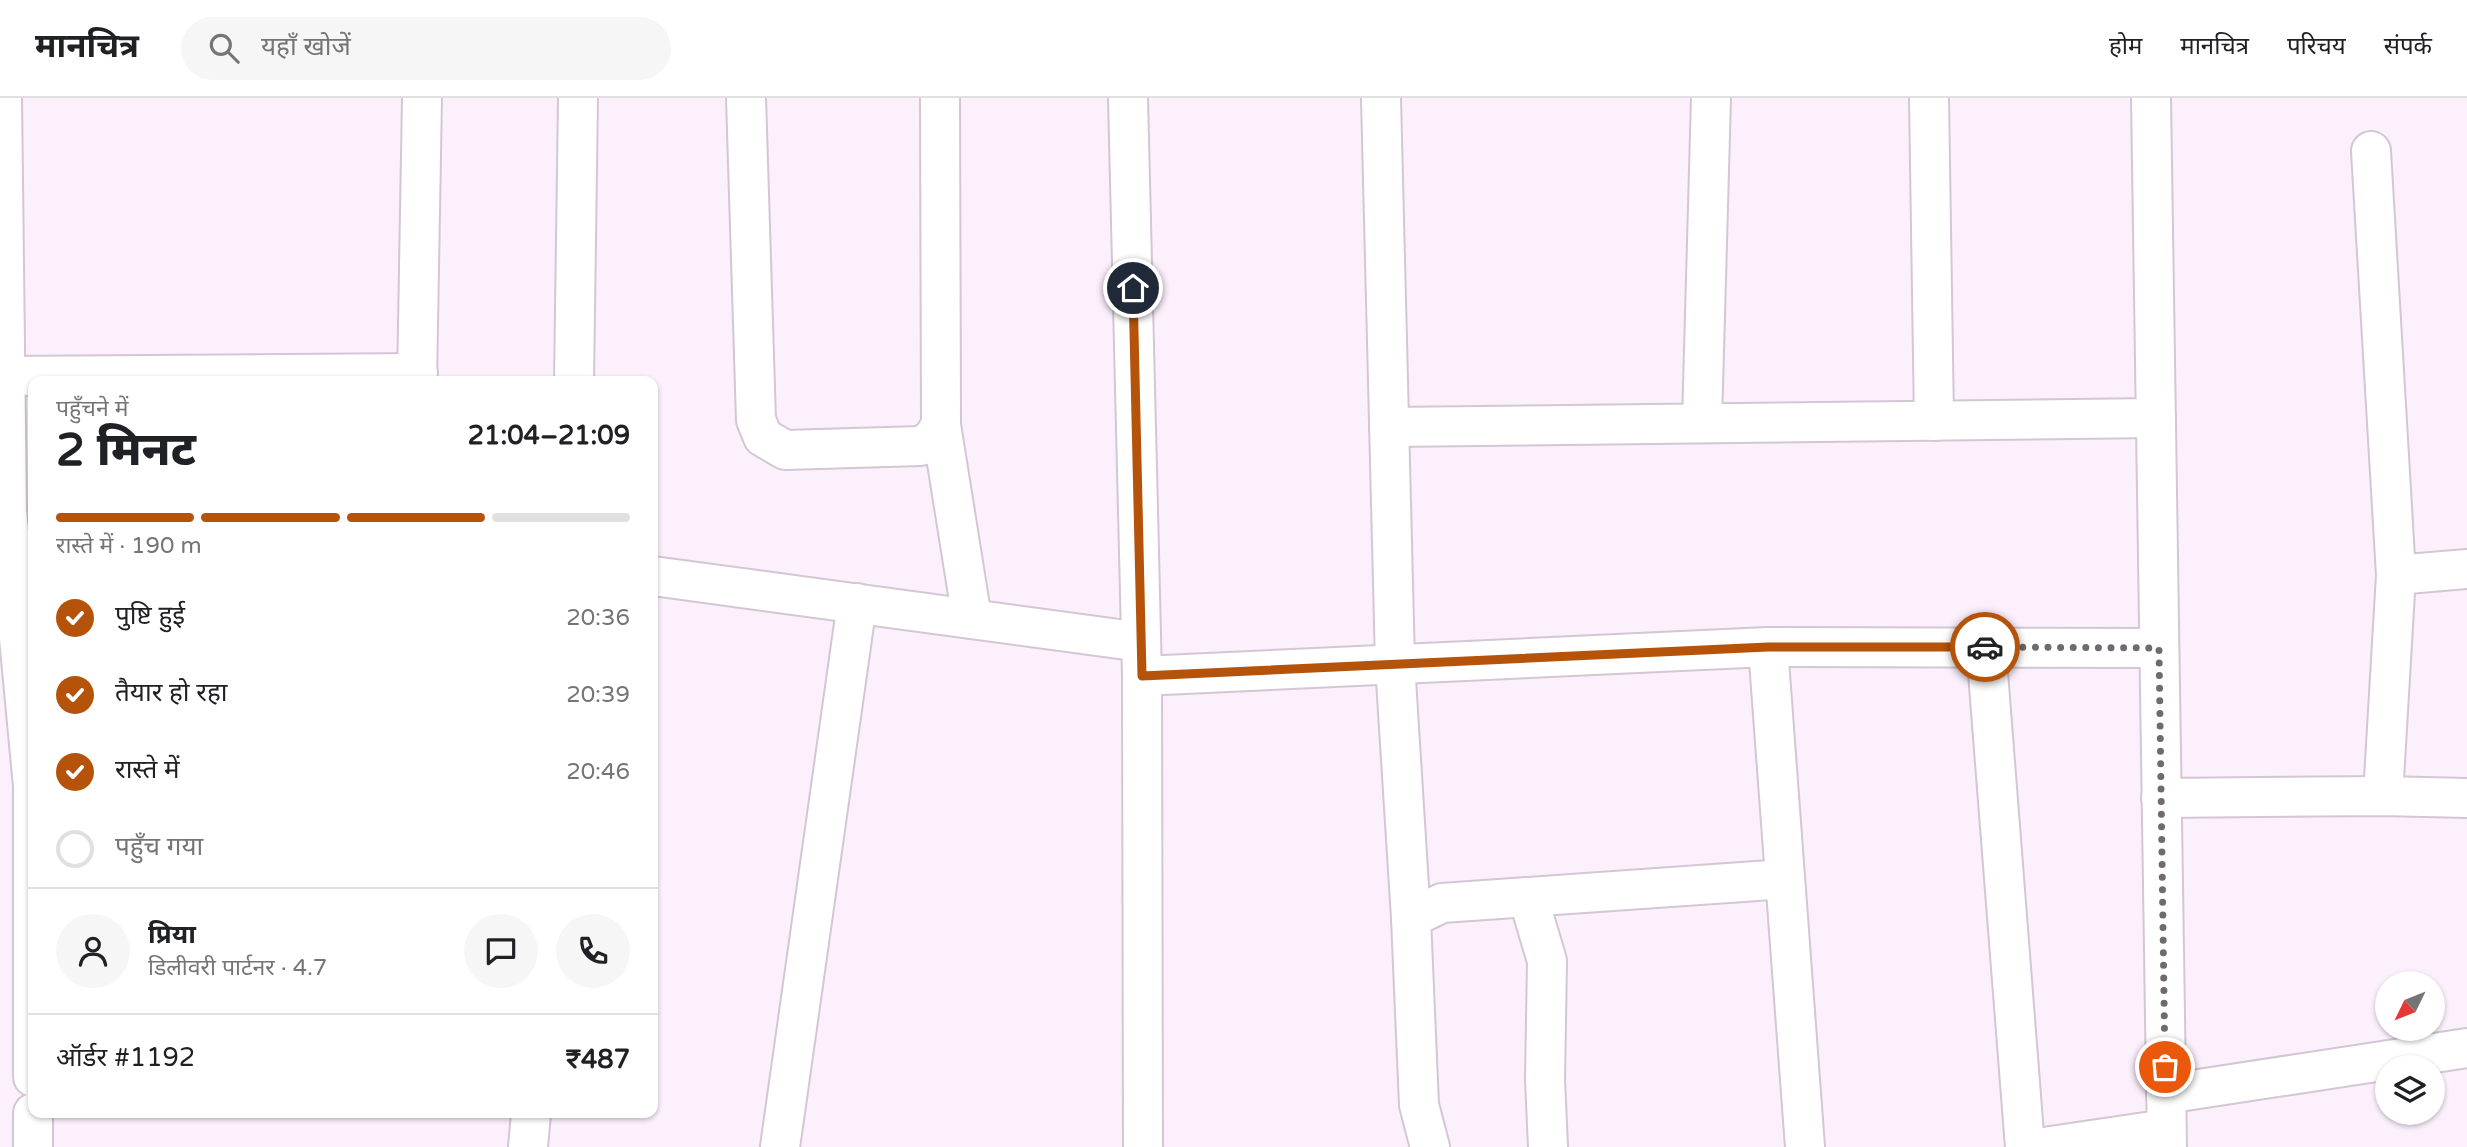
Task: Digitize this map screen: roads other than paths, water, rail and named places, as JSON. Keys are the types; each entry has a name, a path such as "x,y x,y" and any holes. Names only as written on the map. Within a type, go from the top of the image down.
{"street":[{"path":"2,98 5,376 28,717"},
{"path":"417,376 422,98"},
{"path":"574,376 578,98"},
{"path":"746,98 756,420 763,437 785,450 921,446 932,439 941,425"},
{"path":"940,98 941,425 972,619"},
{"path":"1128,98 1141,659 1143,1147"},
{"path":"1381,98 1395,664 1411,918 1419,1105 1430,1147"},
{"path":"1702,423 1711,98"},
{"path":"1930,98 1934,421"},
{"path":"2151,98 2166,1123"},
{"path":"2371,150 2396,575 2383,796"},
{"path":"5,376 28,376"},
{"path":"1388,427 2156,418"},
{"path":"2396,575 2467,569"},
{"path":"658,577 972,619 1141,659 1395,664 1768,647 2159,648"},
{"path":"780,1147 858,603"},
{"path":"1768,647 1801,1146"},
{"path":"1986,647 2025,1147"},
{"path":"2161,798 2467,798"},
{"path":"1411,918 1442,903 1785,879"},
{"path":"1528,897 1547,961 1545,1080 1548,1147"},
{"path":"2044,1147 2166,1123 2467,1048"},
{"path":"33,1118 33,1147"},
{"path":"528,1147 531,1118"}]}
